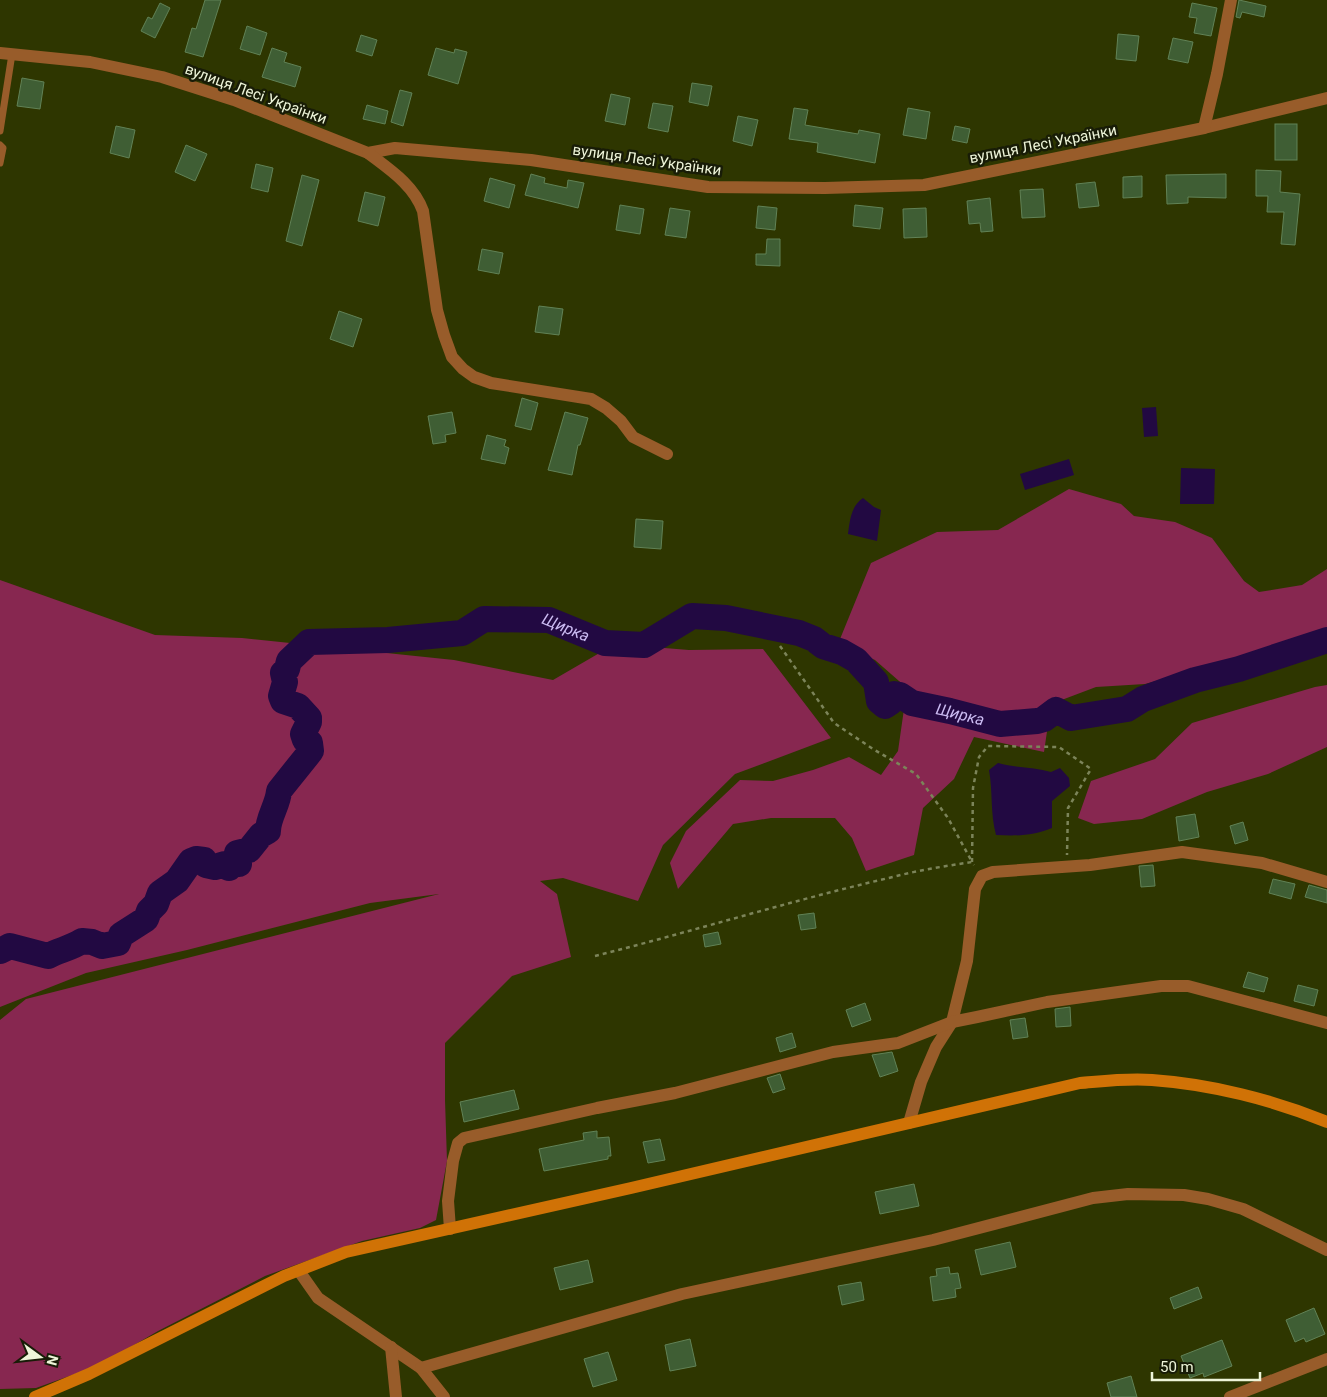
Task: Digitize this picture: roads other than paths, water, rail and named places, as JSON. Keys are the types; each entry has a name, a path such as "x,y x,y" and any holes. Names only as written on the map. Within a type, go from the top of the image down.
{"street":[{"path":"1204,128 1217,74 1231,0"},
{"name":"вулиця Лесі Українки","path":"6,54 90,62 162,77 234,100 368,153 396,148 531,160 708,187 825,188 924,184 1204,128 1327,98"},
{"path":"368,153 399,177 419,199 423,211 437,310 452,357 463,369 474,377 491,383 590,399 606,408 621,421 633,437 667,454"},
{"path":"909,1123 921,1082 936,1047 952,1022 967,961 975,889 982,876 993,872 1071,866 1182,852 1262,863 1327,882"},
{"path":"450,1229 448,1201 453,1161 458,1143 464,1138 597,1108 675,1093 833,1052 898,1043 952,1022 1047,1002 1161,986 1188,986 1327,1023"},
{"path":"35,1397 89,1374 284,1276 346,1252 1080,1083 1114,1080 1152,1080 1211,1088 1272,1103 1327,1122"},
{"path":"421,1368 682,1294 933,1240 1093,1198 1128,1194 1184,1195 1208,1199 1243,1209 1327,1250"},
{"path":"299,1270 318,1298 421,1368 444,1397"},
{"path":"391,1347 396,1397"},
{"path":"1230,1397 1327,1359"}],"lane":[{"path":"0,131 6,54"},
{"path":"0,145 3,148 0,163"}],"waterway":[{"name":"Щирка","path":"0,951 10,946 48,956 82,941 102,946 118,943 121,935 146,919 149,911 156,904 160,893 177,881 191,861 196,859 204,860 206,865 215,867 225,864 229,868 234,863 239,864 237,853 249,850 261,835 268,831 279,791 311,751 310,743 305,740 303,734 309,718 298,706 283,701 281,696 285,682 283,673 287,669 289,661 309,642 388,640 462,633 484,619 549,620 605,643 644,645 692,616 726,618 799,633 814,639 823,646 842,652 856,660 876,682 879,701 885,706 891,702 894,694 900,695 912,703 1000,724 1037,721 1044,719 1056,710 1071,718 1127,709 1143,699 1195,680 1239,669 1327,640"}]}
